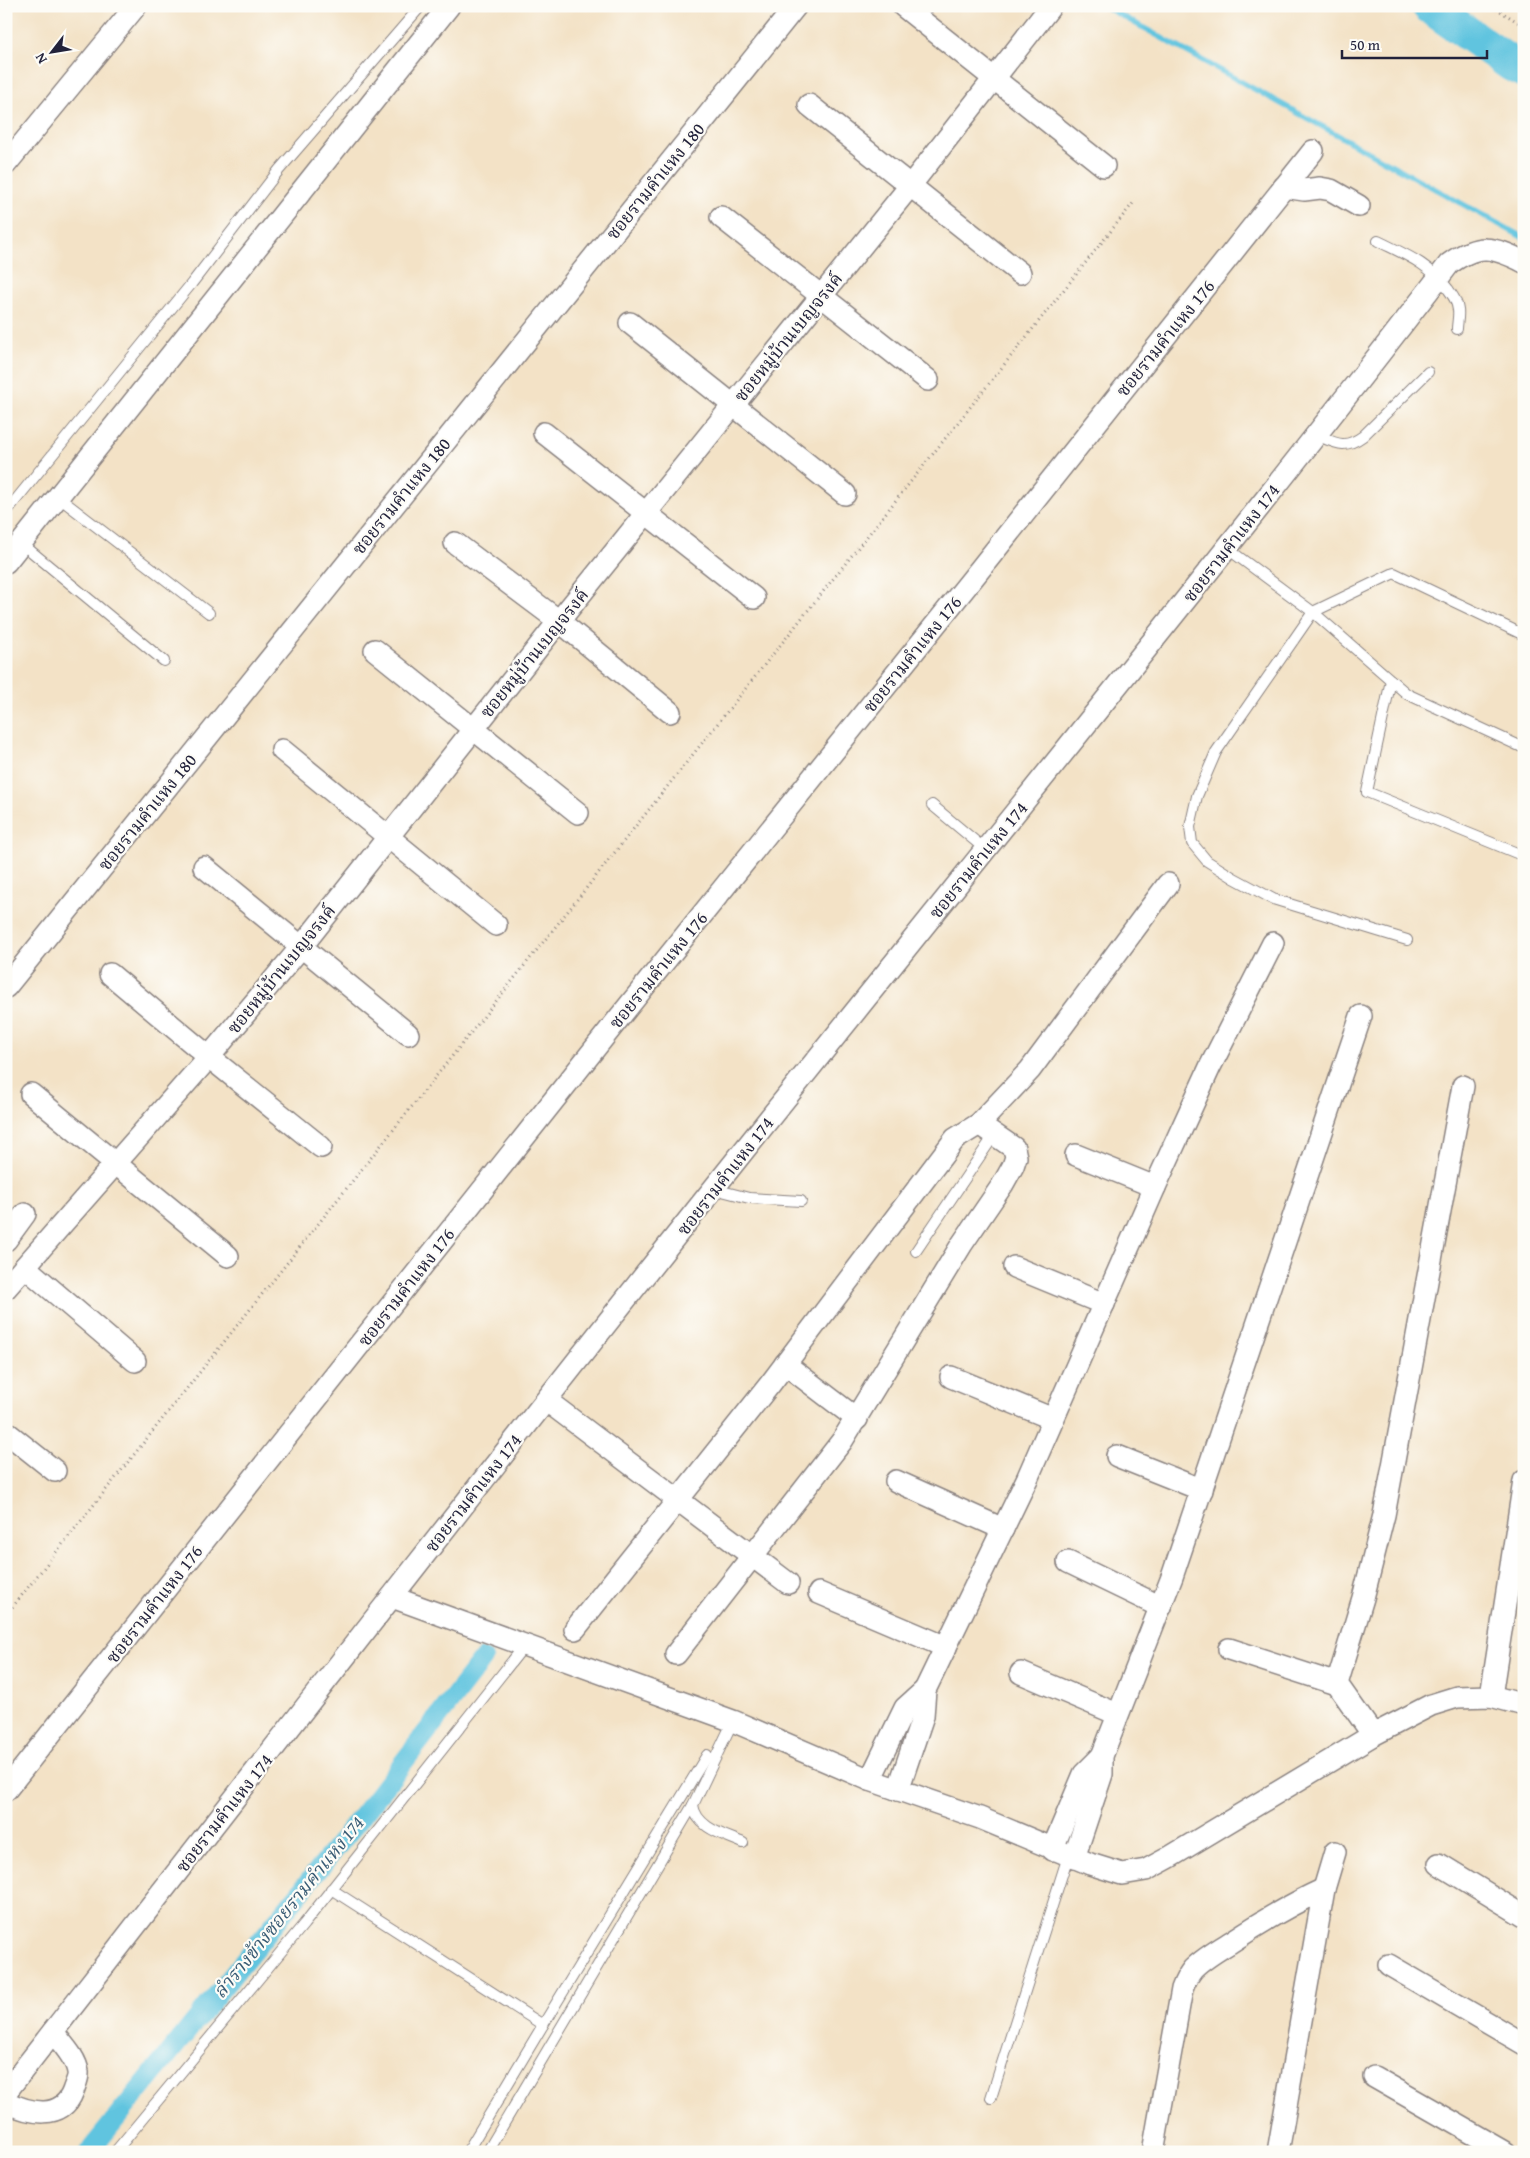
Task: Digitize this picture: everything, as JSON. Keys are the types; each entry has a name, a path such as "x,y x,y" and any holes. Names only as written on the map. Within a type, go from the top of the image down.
{"street":[{"path":"6,164 136,6"},
{"path":"6,562 449,6"},
{"name":"ซอยรามคำแหง 180","path":"6,987 796,6"},
{"path":"903,6 1104,166"},
{"name":"ซอยหมู่บ้านเบญจรงค์","path":"6,1288 209,1057 302,946 559,621 910,186 1050,7"},
{"path":"809,105 1020,273"},
{"name":"ซอยรามคำแหง 176","path":"6,1790 619,1018 1313,152"},
{"path":"1284,187 1304,190 1320,188 1331,190 1359,206"},
{"path":"721,217 928,380"},
{"name":"ซอยรามคำแหง 174","path":"6,2092 392,1597 714,1190 1228,549 1444,271 1471,250 1488,248 1524,262"},
{"path":"630,323 846,494"},
{"path":"544,433 754,598"},
{"path":"455,543 559,621 670,712"},
{"path":"375,650 578,813"},
{"path":"282,750 496,925"},
{"path":"204,867 408,1034"},
{"path":"575,1628 785,1364 955,1139 987,1129 1168,884"},
{"path":"870,1780 904,1708 925,1690 1003,1529 1210,1067 1273,943"},
{"path":"110,974 209,1057 322,1147"},
{"path":"1065,1855 1099,1786 1102,1774 1102,1756 1161,1606 1202,1490 1362,1016"},
{"path":"1337,1684 1363,1598 1386,1507 1463,1086"},
{"path":"30,1094 228,1256"},
{"path":"676,1654 842,1441 962,1244 1014,1166 1016,1157 1014,1148 987,1129"},
{"path":"1076,1155 1155,1187"},
{"path":"6,1240 25,1214"},
{"path":"25,1267 135,1361"},
{"path":"1014,1267 1104,1304"},
{"path":"785,1364 857,1418"},
{"path":"951,1377 1053,1419"},
{"path":"547,1401 788,1582"},
{"path":"6,1432 55,1471"},
{"path":"1117,1456 1202,1490"},
{"path":"896,1481 1003,1529"},
{"path":"1491,1696 1518,1558 1524,1481"},
{"path":"1068,1562 1161,1606"},
{"path":"819,1593 946,1647"},
{"path":"392,1597 733,1721 870,1780 980,1818 1065,1855 1122,1874 1146,1870 1374,1735 1431,1705 1457,1698 1491,1696 1524,1705"},
{"path":"1229,1649 1337,1684 1374,1735"},
{"path":"1021,1673 1117,1714"},
{"path":"898,1790 924,1716 925,1690"},
{"path":"1278,2152 1324,1889 1335,1852"},
{"path":"1439,1864 1524,1916"},
{"path":"1153,2152 1182,1989 1186,1979 1194,1968 1253,1927 1282,1909 1324,1889"},
{"path":"1389,1965 1524,2044"},
{"path":"6,2102 22,2109 42,2113 57,2110 70,2099 78,2073 74,2060 53,2032"},
{"path":"1374,2077 1505,2152"}],"lane":[{"path":"6,512 192,283 279,170 421,6"},
{"path":"1378,241 1413,258 1428,268 1444,271 1456,300 1458,310 1457,329"},
{"path":"1316,435 1340,444 1352,444 1363,436 1428,372"},
{"path":"58,497 209,612"},
{"path":"21,544 164,661"},
{"path":"1228,549 1313,612 1407,694 1524,748"},
{"path":"1407,940 1273,899 1234,878 1207,860 1192,843 1190,827 1197,796 1216,752 1313,612 1394,573 1524,635"},
{"path":"1391,680 1367,792 1524,856"},
{"path":"932,805 986,850"},
{"path":"916,1250 987,1129"},
{"path":"714,1190 749,1198 801,1201"},
{"path":"115,2152 332,1889 525,1645"},
{"path":"487,2152 693,1805 733,1721"},
{"path":"467,2152 707,1755"},
{"path":"693,1805 694,1814 702,1823 743,1843"},
{"path":"992,2098 1065,1855"},
{"path":"332,1889 543,2025"}],"path":[{"path":"1492,6 1524,26"},
{"path":"6,1615 1134,202"}],"waterway":[{"path":"1104,6 1524,238"},
{"path":"1429,6 1511,64 1524,70"},
{"name":"ลำรางข้างซอยรามคำแหง 174","path":"89,2152 362,1816 483,1659"}]}
